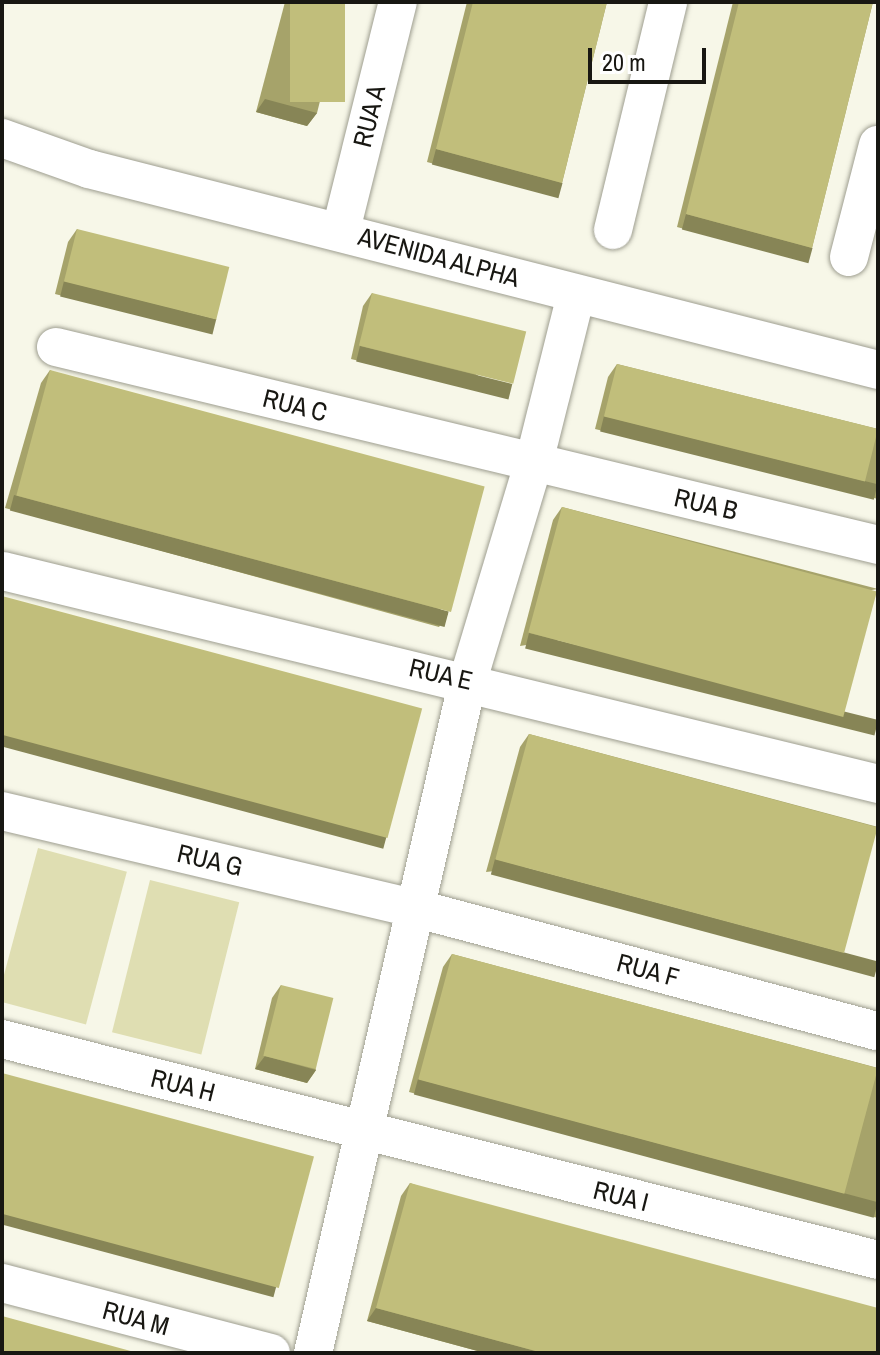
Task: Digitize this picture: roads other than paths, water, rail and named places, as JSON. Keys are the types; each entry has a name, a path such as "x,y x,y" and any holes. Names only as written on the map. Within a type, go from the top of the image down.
{"street":[{"name":"RUA A","path":"341,230 398,2"},
{"path":"613,230 668,2"},
{"name":"AVENIDA ALPHA","path":"2,138 89,169 341,230 576,295 878,370"},
{"path":"849,257 878,145"},
{"path":"313,1353 418,909 468,680 534,462 576,295"},
{"name":"RUA C","path":"56,347 534,462"},
{"name":"RUA B","path":"534,462 878,545"},
{"name":"RUA E","path":"3,571 468,680 878,784"},
{"name":"RUA G","path":"2,811 418,909"},
{"name":"RUA F","path":"418,909 878,1031"},
{"name":"RUA H","path":"2,1039 364,1131"},
{"name":"RUA I","path":"364,1131 878,1260"},
{"name":"RUA M","path":"2,1283 271,1353"}]}
